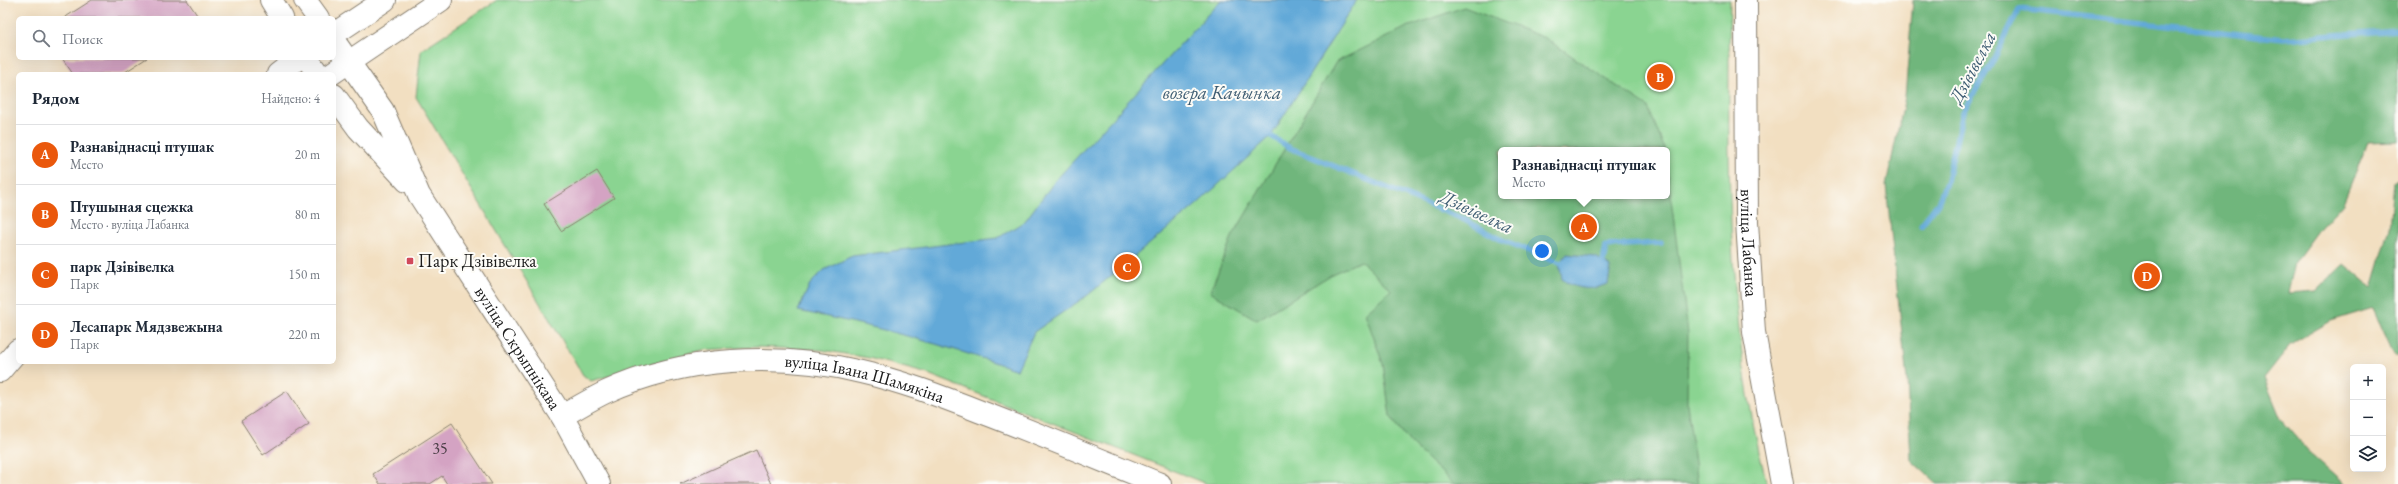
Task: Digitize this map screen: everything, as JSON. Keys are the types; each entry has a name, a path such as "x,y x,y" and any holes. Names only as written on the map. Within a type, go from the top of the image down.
{"main road":[{"path":"271,0 281,16"},
{"path":"305,0 317,16"},
{"path":"336,33 385,0"},
{"path":"339,68 441,0"},
{"name":"вуліца Лабанка","path":"1746,0 1747,222 1754,332 1782,484"},
{"name":"вуліца Скрыпнікава","path":"336,52 339,68 383,111 420,195 562,416 599,484"},
{"path":"281,72 296,60"},
{"path":"308,60 317,72"},
{"name":"вуліца Скрыпнікава","path":"336,99 358,128 420,195"},
{"path":"0,370 16,352"},
{"name":"вуліца Івана Шамякіна","path":"562,416 607,391 667,372 728,361 776,360 821,364 860,372 923,390 1160,484"}],"green space":[{"name":"Парк Дзівівелка","path":"497,0 1730,0 1730,182 1736,305 1754,425 1767,484 1207,484 928,374 869,358 822,350 757,347 703,350 591,381 583,375 416,97 421,50"},
{"path":"1913,0 2398,0 2398,141 2368,142 2343,203 2320,228 2295,262 2288,293 2316,291 2344,264 2372,288 2390,228 2394,181 2398,179 2398,354 2395,357 2373,308 2331,321 2291,344 2264,378 2281,419 2310,453 2345,484 1937,484 1911,460 1907,380 1886,186 1905,97"},
{"path":"1464,7 1545,38 1648,107 1664,147 1498,147 1498,199 1670,199 1670,191 1688,333 1687,404 1698,484 1454,484 1411,444 1390,416 1383,364 1365,313 1391,290 1361,261 1334,273 1257,320 1210,292 1232,237 1336,62 1407,27"}],"water":[{"name":"возера Качынка","path":"1221,0 1357,0 1271,136 1194,207 1088,295 1034,332 1017,370 908,336 798,311 810,284 824,270 852,256 998,238 1025,221 1055,181"},
{"path":"1567,254 1596,257 1611,267 1608,284 1596,288 1584,288 1567,283 1562,279 1559,264"}],"building":[{"path":"92,0 187,0 198,16 67,16"},
{"path":"63,60 144,60 125,72 72,72"},
{"path":"597,171 614,198 561,231 544,204"},
{"path":"287,391 309,424 263,455 241,421"},
{"path":"452,423 492,484 447,484 442,476 430,484 380,484 373,474"},
{"path":"756,450 771,484 680,484 724,464"}],"waterway":[{"name":"Дзівівелка","path":"1921,225 1938,203 1947,180 1963,112 1992,63 2019,9 2284,39 2398,30"},
{"name":"Дзівівелка","path":"1271,136 1290,148 1463,219 1500,239 1565,265"},
{"name":"Дзівівелка","path":"1602,268 1606,246 1661,243"}],"place":[{"name":"Птушыная сцежка","path":"1660,77"},
{"name":"Разнавіднасці птушак","path":"1584,227"},
{"name":"Парк Дзівівелка","path":"410,261"},
{"name":"парк Дзівівелка","path":"1127,267"},
{"name":"Лесапарк Мядзвежына","path":"2147,276"}]}
